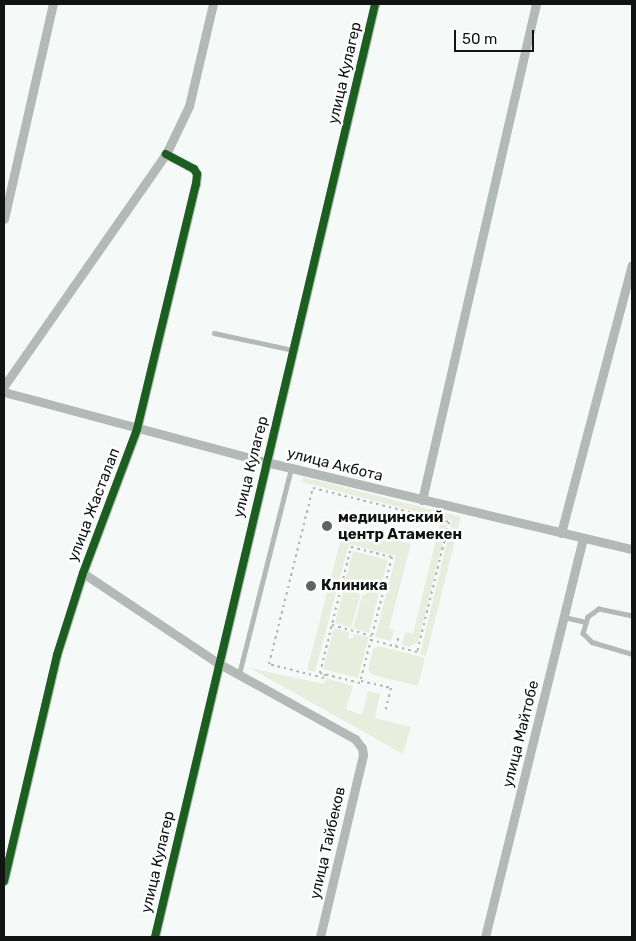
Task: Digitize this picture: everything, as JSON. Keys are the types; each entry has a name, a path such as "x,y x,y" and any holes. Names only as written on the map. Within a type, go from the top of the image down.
{"street":[{"path":"4,219 53,4"},
{"path":"4,386 166,154 189,106 213,4"},
{"name":"улица Кулагер","path":"155,937 218,663 375,4"},
{"path":"422,500 536,4"},
{"name":"улица Жасталап","path":"4,881 57,655 83,573 137,429 196,184 197,174 194,169 166,154"},
{"path":"561,533 632,266"},
{"name":"улица Акбота","path":"4,392 266,462 632,549"},
{"name":"улица Майтобе","path":"485,937 583,538"},
{"path":"83,573 238,675"},
{"name":"улица Тайбеков","path":"238,675 355,739 363,755 320,937"}],"lane":[{"path":"214,332 293,350"},
{"path":"238,675 292,468"},
{"path":"632,616 599,609 591,613 585,622 583,633 592,642 632,654"},
{"path":"564,617 585,622"}],"path":[{"path":"325,674 324,678 269,664 314,488 450,522 417,652 371,640"},
{"path":"361,681 392,557 351,547 320,673 391,688 384,712"},
{"path":"332,625 372,636"},
{"path":"396,647 399,635"}],"green space":[{"path":"303,477 461,517 426,656 420,654 452,521 302,482"},
{"path":"440,523 447,525 418,642 409,647 402,645 405,632 413,634"},
{"path":"344,527 411,544 389,628 394,630 391,641 375,637 396,556 349,544 315,672 307,670"},
{"path":"353,551 388,560 380,590 371,588 364,580 356,584 345,581"},
{"path":"345,584 355,587 360,596 351,628 335,623"},
{"path":"370,591 379,593 369,633 353,628 362,596"},
{"path":"334,628 349,632 348,638 352,639 354,634 369,637 358,678 323,669"},
{"path":"379,646 425,658 418,686 373,675 368,670 373,649"},
{"path":"250,668 324,684 326,678 353,686 346,709 362,715 368,691 380,694 375,718 411,727 403,754"}],"cycle path":[{"path":"155,937 375,4"},
{"path":"4,881 57,655 83,573 137,429 196,184 197,174 194,169 166,154"}],"place":[{"name":"медицинский центр Атамекен","path":"327,526"},
{"name":"Клиника","path":"311,586"}]}
